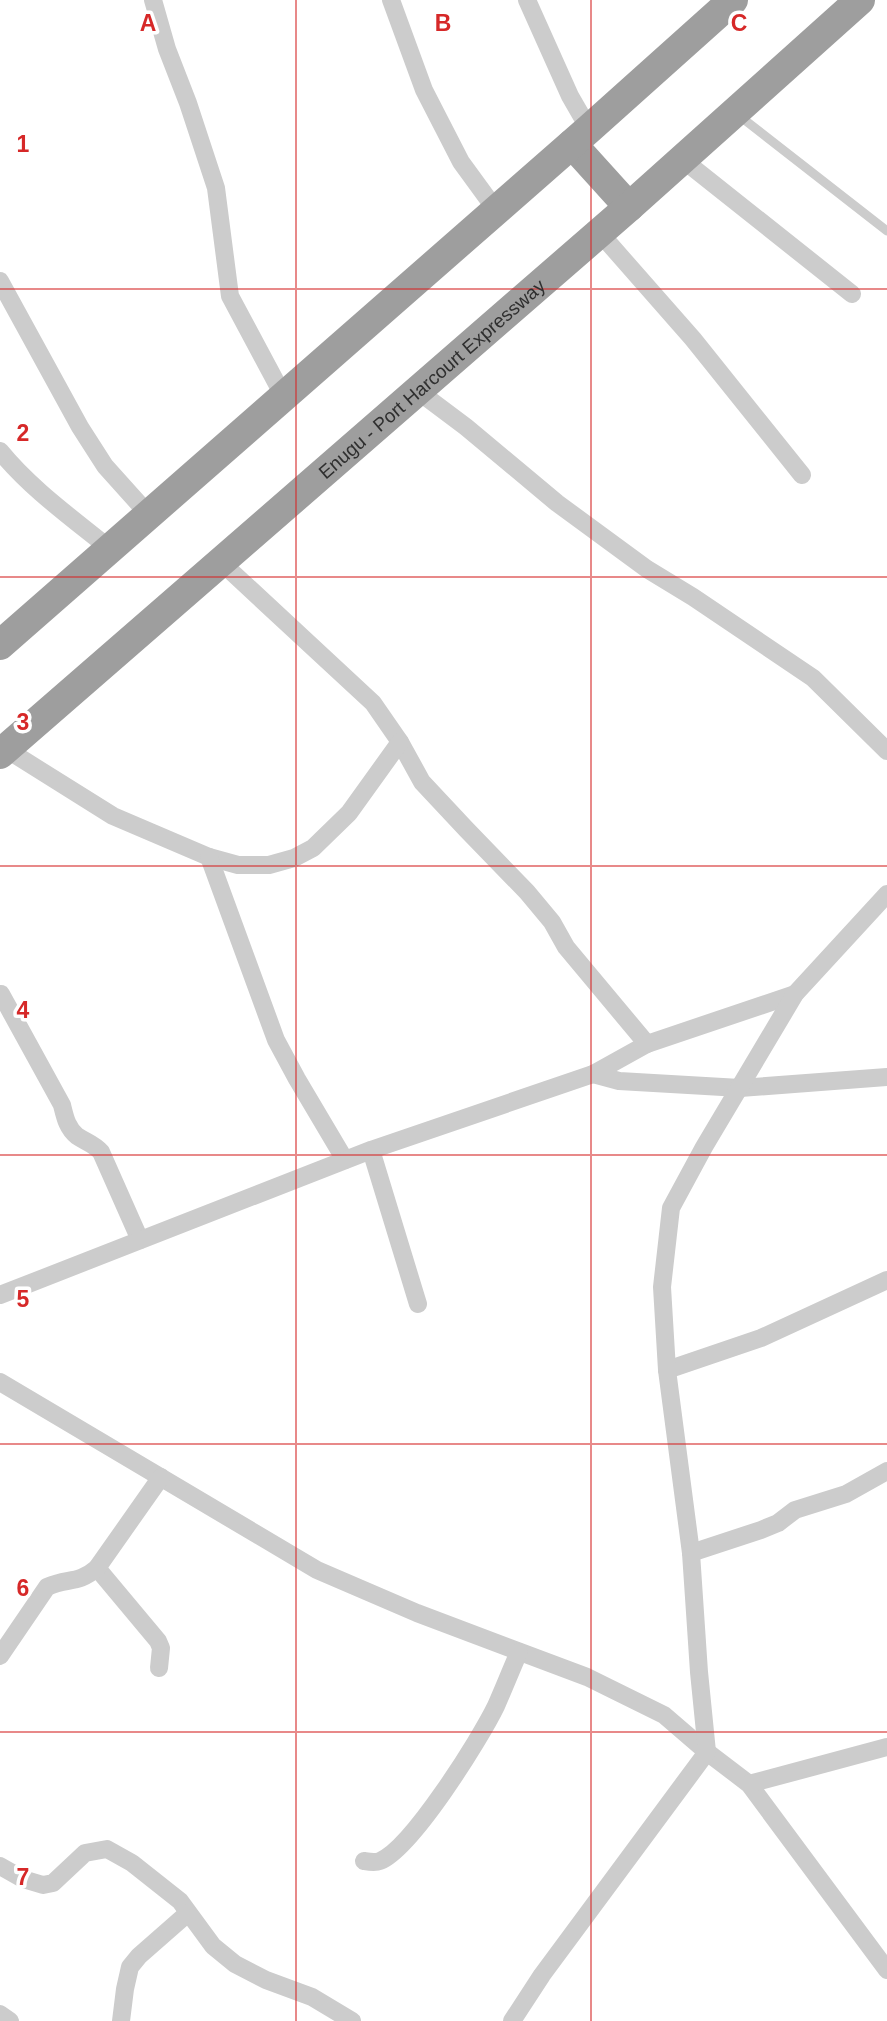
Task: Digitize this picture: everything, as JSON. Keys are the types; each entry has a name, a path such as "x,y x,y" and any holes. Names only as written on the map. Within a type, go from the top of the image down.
{"highway":[{"path":"0,645 733,0"},
{"name":"Enugu - Port Harcourt Expressway","path":"3,751 629,207 860,0"},
{"path":"580,137 629,207"}],"street":[{"path":"153,0 167,49 216,188 230,296 284,397"},
{"path":"391,0 424,90 461,162 496,210"},
{"path":"527,0 565,85 580,137"},
{"path":"682,159 852,294"},
{"path":"599,232 693,339 802,475"},
{"path":"0,281 98,457 149,515"},
{"path":"418,391 557,503 647,569 813,678 887,751"},
{"path":"0,451 43,495 110,549"},
{"path":"221,562 373,704 400,742 422,782 527,892 552,922 566,947 647,1044"},
{"path":"3,751 113,816 209,858 239,865 269,865 294,858 313,848 349,813 400,742"},
{"path":"209,858 276,1040 345,1160"},
{"path":"512,2021 542,1975 707,1752 691,1553 667,1370 662,1287 671,1208 795,993 887,894"},
{"path":"0,1295 371,1150 593,1074 647,1044 795,993"},
{"path":"1,994 62,1105 67,1124 75,1135 94,1145 101,1153 140,1240"},
{"path":"593,1074 619,1081 740,1088 887,1077"},
{"path":"371,1150 418,1304"},
{"path":"667,1370 761,1338 887,1280"},
{"path":"0,1382 317,1570 417,1613 587,1677 664,1714 749,1784 887,1970"},
{"path":"691,1553 778,1523 795,1510 846,1494 887,1471"},
{"path":"0,1656 47,1587 86,1577 97,1568 160,1477"},
{"path":"97,1568 158,1641 161,1648 159,1668"},
{"path":"365,1861 381,1861 393,1853 433,1804 472,1748 495,1707 519,1652"},
{"path":"749,1784 887,1747"},
{"path":"0,1866 23,1879 43,1885 53,1883 85,1853 107,1849 132,1863 180,1901 213,1945 235,1964 266,1980 312,1997 352,2021"},
{"path":"121,2021 130,1967 188,1913"},
{"path":"0,2014 10,2021"}],"lane":[{"path":"736,113 887,231"}]}
